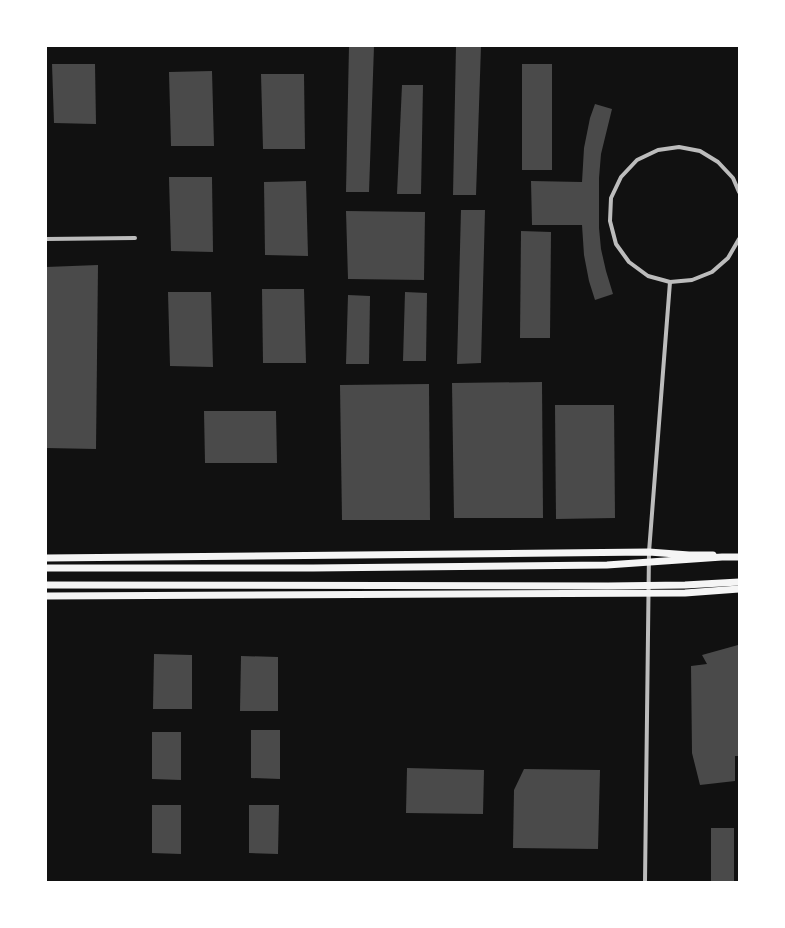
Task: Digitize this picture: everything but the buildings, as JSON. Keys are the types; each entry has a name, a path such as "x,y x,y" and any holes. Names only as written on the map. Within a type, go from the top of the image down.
{"main road":[{"path":"46,558 649,552 689,555 739,555"},
{"path":"46,568 314,568 607,565 739,555"},
{"path":"46,585 608,586 685,585 739,582"},
{"path":"46,596 685,593 739,589"}],"street":[{"path":"739,192 733,178 718,162 700,151 679,147 658,150 637,160 621,177 611,198 610,221 616,244 629,262 648,276 670,282 692,280 712,272 728,258 739,239"},
{"path":"46,239 135,238"},
{"path":"645,882 649,552 670,282"}]}
